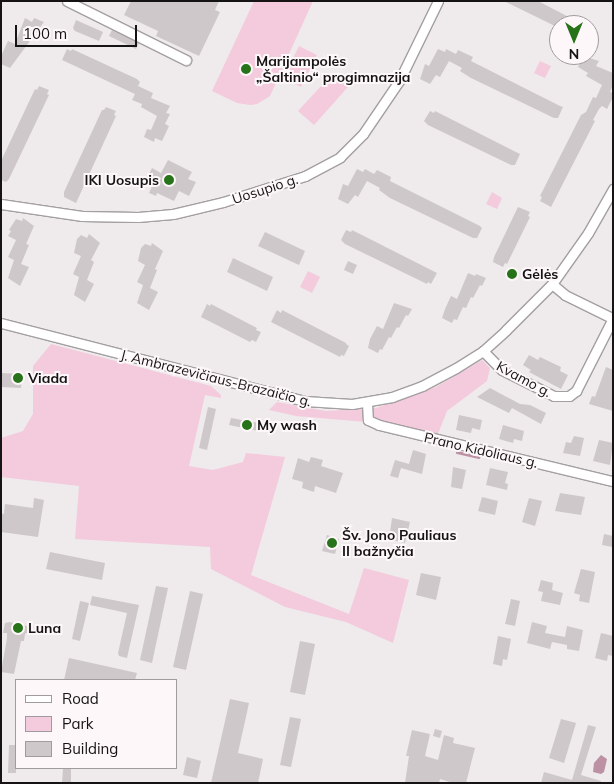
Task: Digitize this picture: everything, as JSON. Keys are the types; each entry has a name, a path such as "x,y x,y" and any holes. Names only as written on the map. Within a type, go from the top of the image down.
{"street":[{"path":"67,1 186,60"},
{"name":"Uosupio g.","path":"1,204 82,216 138,218 173,214 223,202 305,176 340,156 363,134 399,81 438,1"},
{"name":"J. Ambrazevičiaus-Brazaičio g.","path":"1,322 288,397 321,403 367,403 392,397 422,386 483,350 552,284 588,233 613,189"},
{"path":"552,284 565,295 612,318"},
{"name":"Kvamo g.","path":"483,350 502,370 554,396 569,396 576,391 612,318"},
{"name":"Prano Kidoliaus g.","path":"367,403 368,420 379,425 613,481"}],"green space":[{"path":"254,1 313,1 270,96 257,104 250,105 237,103 212,91"},
{"path":"299,46 317,55 301,87 283,78"},
{"path":"540,61 551,66 545,78 534,73"},
{"path":"333,73 348,87 314,125 298,111"},
{"path":"492,192 502,198 497,209 486,204"},
{"path":"308,271 320,277 312,293 300,287"},
{"path":"51,344 211,386 221,395 221,398 205,395 189,466 213,470 243,462 246,453 285,457 251,575 349,614 364,568 409,580 393,643 346,622 285,607 211,569 210,547 75,539 79,486 1,477 1,438 23,431 33,414 33,366"},
{"path":"482,360 490,368 487,381 447,411 436,439 366,422 296,416 269,410 277,402 326,411 376,408 436,387"}],"shaded area":[{"path":"601,755 607,759 604,772 601,774 593,772 594,763"}],"building":[{"path":"131,1 219,1 215,10 220,12 199,56 156,36 158,31 124,15"},
{"path":"504,1 538,1 565,15 549,15 549,23"},
{"path":"25,18 32,22 34,18 44,22 10,68 1,64 2,54 8,41 15,44"},
{"path":"76,20 103,32 99,41 75,31 73,28"},
{"path":"112,30 139,43 136,49 109,36"},
{"path":"67,49 71,51 72,49 137,79 140,82 138,86 153,93 151,98 170,106 166,113 170,114 165,124 169,126 162,141 155,138 154,142 144,137 147,129 151,130 157,116 141,107 142,104 132,100 135,94 62,60"},
{"path":"438,49 445,52 446,49 456,54 458,50 473,57 471,61 563,107 558,118 554,118 471,78 460,71 462,68 449,61 440,77 436,75 430,84 420,79 425,64 429,66"},
{"path":"579,65 597,65 613,73 613,85 610,92 613,93 613,97 607,109 602,106 599,109 593,120 595,121 551,207 540,201 542,197 540,196 581,115 586,112 593,97 596,98 602,85 586,76 588,73 578,67"},
{"path":"39,86 49,90 47,94 49,95 6,182 1,180 1,161 35,89 37,90"},
{"path":"106,107 116,111 114,115 116,116 76,203 64,197 64,192 102,110"},
{"path":"430,111 434,113 435,111 520,154 515,165 511,165 428,125 424,121"},
{"name":"IKI Uosupis","path":"168,160 192,172 188,179 196,182 189,196 179,191 174,201 157,193 156,196 149,193 152,186 145,182 152,168 161,173"},
{"path":"357,169 363,172 365,169 374,174 377,170 391,177 390,181 480,226 482,228 477,238 473,238 390,198 379,190 380,188 367,181 358,197 355,195 348,204 338,199 343,184 348,186"},
{"path":"518,207 530,212 528,216 530,217 507,264 505,263 503,267 493,262 494,257"},
{"path":"23,218 34,226 26,244 29,245 21,264 29,267 20,286 8,278 14,260 8,257 16,240 8,236 11,231 9,230 16,219 22,221"},
{"path":"346,230 351,232 352,230 437,273 431,284 428,282 427,284 345,244 341,240"},
{"path":"265,232 305,251 299,265 258,246"},
{"path":"89,234 100,243 91,260 94,262 87,280 94,284 85,302 74,295 79,277 73,274 81,256 74,253 77,239 81,235 87,238"},
{"path":"152,243 163,251 155,269 157,270 150,288 158,292 149,310 137,303 143,285 137,282 145,265 138,261 141,248 145,244 151,246"},
{"path":"233,258 273,277 267,291 227,272"},
{"path":"348,261 357,265 353,274 344,270"},
{"path":"468,273 486,278 473,298 471,297 466,308 463,307 457,320 454,319 452,323 442,318 451,296 457,299"},
{"path":"394,303 412,309 378,353 368,348 370,339 377,326 383,329"},
{"path":"207,304 210,306 211,304 257,328 256,330 261,332 256,342 252,340 250,342 201,317"},
{"path":"277,310 281,313 282,310 346,343 349,346 344,356 341,355 340,357 271,322"},
{"path":"529,355 538,360 540,357 561,367 560,371 568,375 561,389 529,372 531,370 523,365"},
{"path":"606,367 613,370 613,411 589,404 592,396 595,397"},
{"path":"1,373 22,374 21,388 1,387"},
{"path":"490,388 520,404 530,405 546,413 541,424 512,408 509,413 477,397"},
{"path":"208,407 216,409 207,450 199,448"},
{"path":"459,415 482,420 480,430 472,428 471,433 456,430"},
{"name":"My wash","path":"231,418 265,424 264,432 229,425"},
{"path":"503,425 524,431 522,441 514,439 513,443 499,439"},
{"path":"574,436 584,438 580,456 563,453 566,442 571,443"},
{"path":"599,440 613,443 610,465 593,461"},
{"path":"413,450 426,454 422,474 401,468 398,478 390,476 395,460 409,464"},
{"path":"311,457 323,460 321,466 343,473 336,493 315,486 314,492 302,488 303,482 292,479 298,458 309,462"},
{"path":"453,467 466,470 462,489 451,487"},
{"path":"490,468 508,472 505,483 508,484 507,490 486,485"},
{"path":"560,493 585,497 581,515 555,511"},
{"path":"482,497 498,501 495,515 478,511"},
{"path":"34,498 44,500 38,537 1,532 1,513 4,514 5,504 33,508"},
{"path":"529,498 542,501 535,526 522,522"},
{"path":"392,518 410,522 405,543 389,539"},
{"path":"604,534 613,536 613,547 602,545"},
{"name":"Šv. Jono Pauliaus II bažnyčia","path":"327,535 339,539 335,554 322,551"},
{"path":"50,552 105,563 102,580 46,569"},
{"path":"581,569 595,572 589,603 579,601 580,595 574,593"},
{"path":"421,573 441,577 436,600 416,595"},
{"path":"541,580 553,583 552,590 563,593 560,605 541,601 543,592 538,591"},
{"path":"156,586 168,588 152,663 140,660"},
{"path":"190,591 203,594 186,670 173,667"},
{"path":"92,596 139,605 127,658 119,656 118,653 127,613 90,605"},
{"path":"511,599 520,601 515,626 505,624"},
{"path":"80,601 89,603 80,641 72,639"},
{"path":"9,622 27,626 30,631 25,634 24,641 21,641 14,674 1,672 7,638 7,633 3,633 5,623"},
{"path":"532,622 547,626 545,633 565,637 567,626 583,630 579,651 567,649 567,645 552,642 550,649 527,643"},
{"path":"601,633 613,636 613,656 608,655 607,661 595,658"},
{"path":"498,636 511,639 507,660 503,659 502,666 493,664"},
{"path":"300,641 315,644 305,695 290,692"},
{"path":"69,658 137,673 135,679 64,679"},
{"path":"230,699 249,703 238,753 263,759 258,783 211,783"},
{"path":"290,717 301,719 291,767 280,765"},
{"path":"561,719 576,723 564,763 549,758"},
{"path":"588,725 596,727 581,775 601,781 601,783 541,783 544,772 572,780"},
{"path":"435,729 442,731 440,738 433,736"},
{"path":"412,730 430,734 425,756 438,760 444,735 454,738 453,743 475,748 466,783 453,783 440,779 439,783 405,783 409,756 406,756"},
{"path":"9,745 15,745 16,773 8,773"},
{"path":"187,757 201,761 197,778 183,775"},
{"path":"63,769 71,769 71,783 62,783"}],"waterway":[{"path":"457,452 478,457"}],"place":[{"name":"Marijampolės „Šaltinio“ progimnazija","path":"246,69"},
{"name":"IKI Uosupis","path":"169,180"},
{"name":"Gėlės","path":"512,274"},
{"name":"Viada","path":"18,378"},
{"name":"My wash","path":"247,425"},
{"name":"Šv. Jono Pauliaus II bažnyčia","path":"332,543"},
{"name":"Luna","path":"18,628"}]}
